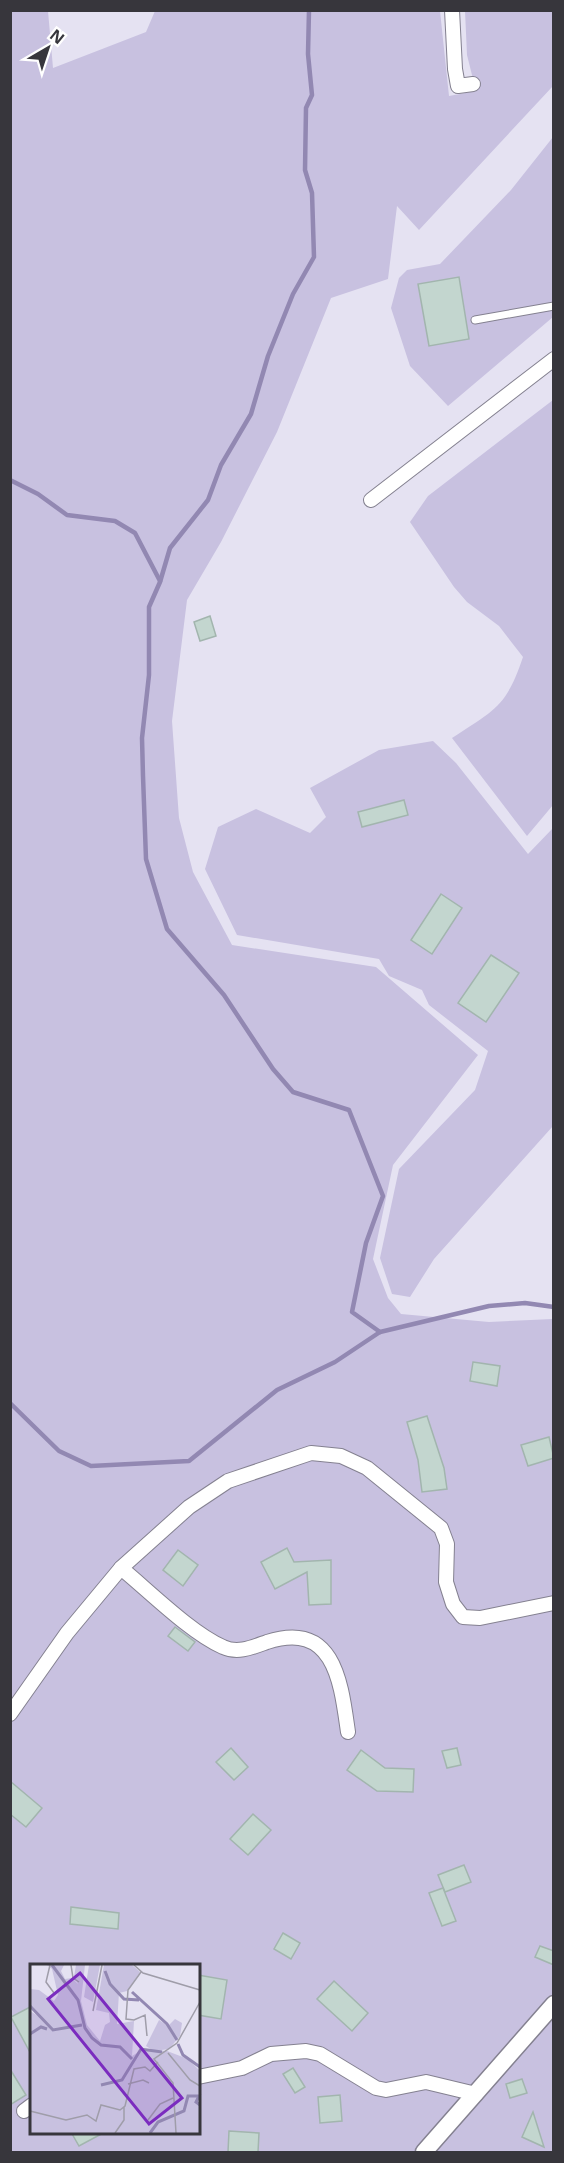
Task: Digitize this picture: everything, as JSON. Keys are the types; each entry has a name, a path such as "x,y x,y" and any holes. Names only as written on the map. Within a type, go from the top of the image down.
{"street":[{"path":"452,10 458,86 472,84"},
{"path":"371,500 554,359"},
{"path":"10,1714 67,1634 121,1568 189,1507 228,1480 310,1453 341,1456 367,1468 441,1528 447,1544 446,1582 453,1604 463,1617 480,1618 554,1603"},
{"path":"121,1568 196,1629 223,1647 235,1651 295,1635 317,1645 339,1675 348,1732"},
{"path":"424,2152 554,2004"},
{"path":"200,2077 242,2068 271,2054 306,2050 320,2054 376,2088 387,2090 426,2082 476,2094"}],"lane":[{"path":"475,320 554,306"}],"shaded area":[{"path":"11,11 48,11 53,68 146,32 155,11 440,11 449,96 476,91 467,55 465,11 553,11 553,86 419,230 397,206 388,279 331,298 277,432 221,542 187,600 172,721 179,818 193,872 232,945 376,967 478,1055 393,1165 373,1259 388,1298 401,1314 489,1322 553,1319 553,2152 11,2152"},
{"path":"553,137 553,317 448,406 410,366 391,308 399,278 407,270 440,264 511,190"},
{"path":"553,400 553,805 527,836 452,738 497,706 511,687 523,657 499,626 467,602 454,587 410,522 428,496"},
{"path":"433,741 456,763 528,854 553,828 553,1126 434,1259 410,1297 392,1294 380,1258 399,1169 475,1090 488,1051 429,1005 422,990 389,976 379,959 237,935 205,869 218,827 256,809 310,833 326,817 310,788 379,750"}],"building":[{"path":"459,277 469,339 429,346 418,284"},
{"path":"210,616 216,636 200,641 194,622"},
{"path":"404,800 408,815 362,827 358,812"},
{"path":"441,894 462,908 432,954 411,940"},
{"path":"491,955 519,973 486,1022 458,1003"},
{"path":"473,1362 500,1366 497,1386 470,1381"},
{"path":"427,1416 444,1468 447,1489 422,1492 418,1460 407,1422"},
{"path":"549,1437 554,1458 528,1466 521,1445"},
{"path":"287,1548 294,1562 331,1560 331,1604 309,1605 307,1572 275,1589 261,1562"},
{"path":"178,1550 198,1565 183,1586 163,1570"},
{"path":"175,1627 195,1642 188,1651 168,1636"},
{"path":"231,1748 248,1767 234,1780 216,1762"},
{"path":"457,1748 461,1765 447,1768 442,1751"},
{"path":"361,1750 385,1768 414,1769 413,1792 377,1791 347,1770"},
{"path":"10,1781 42,1808 26,1827 10,1814"},
{"path":"253,1814 271,1830 248,1855 230,1839"},
{"path":"464,1865 471,1882 445,1892 438,1875"},
{"path":"443,1888 456,1921 442,1926 429,1893"},
{"path":"71,1907 119,1913 118,1929 70,1924"},
{"path":"283,1933 300,1943 291,1959 274,1949"},
{"path":"540,1946 554,1951 554,1965 535,1957"},
{"path":"200,1975 227,1980 221,2019 200,2015"},
{"path":"334,1981 368,2013 352,2031 317,1999"},
{"path":"30,2007 30,2052 11,2017"},
{"path":"293,2068 305,2087 295,2093 283,2074"},
{"path":"10,2069 26,2095 10,2105"},
{"path":"522,2079 527,2093 510,2098 506,2084"},
{"path":"340,2095 342,2121 320,2123 318,2097"},
{"path":"533,2112 544,2147 522,2137"},
{"path":"229,2131 259,2133 258,2152 228,2152"},
{"path":"72,2133 103,2133 79,2146"}],"waterway":[{"path":"309,10 308,54 312,95 306,108 305,170 312,193 314,257 293,294 268,356 251,414 221,465 208,500 170,548 160,582 149,607 149,675 142,738 146,859 167,929 224,995 273,1069 293,1092 349,1110 383,1196 366,1243 352,1312 380,1332"},
{"path":"10,480 38,494 67,515 115,521 135,533 160,581"},
{"path":"10,1403 59,1451 91,1466 189,1461 277,1390 335,1362 380,1332 489,1306 525,1303 554,1307"}]}
